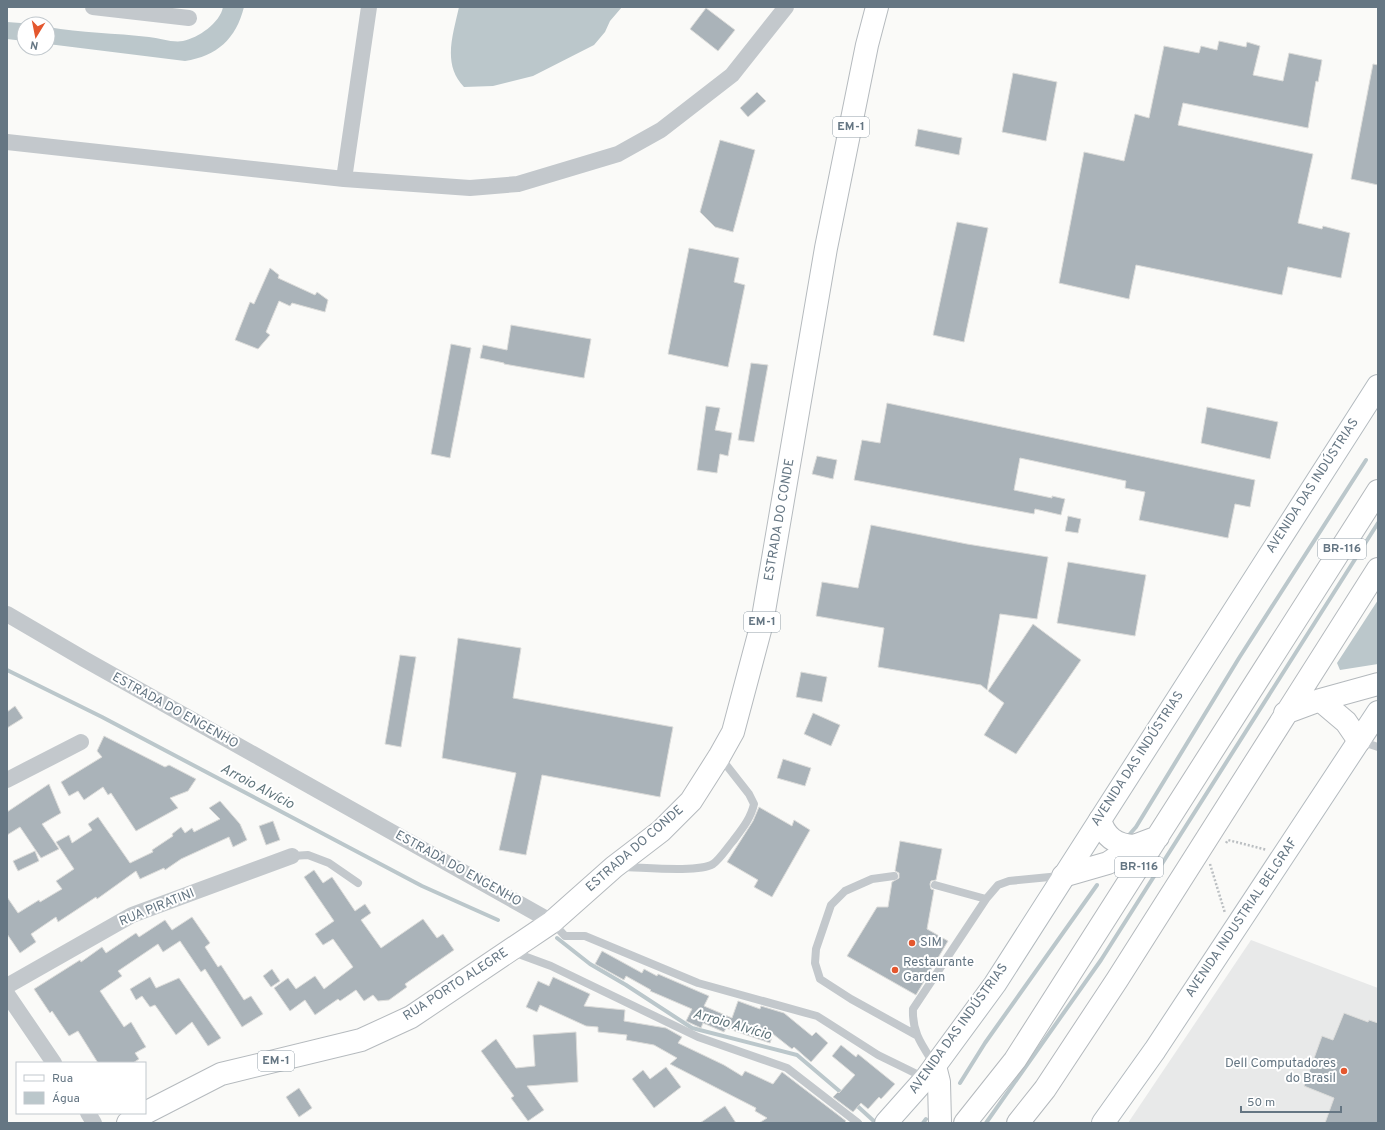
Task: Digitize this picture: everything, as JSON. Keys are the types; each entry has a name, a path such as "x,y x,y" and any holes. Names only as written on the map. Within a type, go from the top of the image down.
{"main road":[{"name":"ESTRADA DO CONDE","path":"514,947 552,922 614,867 661,831 691,801 720,757 733,732 762,623 826,248 867,45 877,7"},
{"name":"AVENIDA DAS INDÚSTRIAS","path":"886,1122 931,1072 995,984 1378,386"},
{"name":"BR-116","path":"965,1123 1015,1060 1378,491"},
{"name":"BR-116","path":"1018,1123 1045,1089 1113,987 1285,713 1378,569"},
{"path":"1285,713 1320,700 1378,684"},
{"path":"1320,700 1369,744"},
{"name":"AVENIDA INDUSTRIAL BELGRAF","path":"1103,1123 1155,1050 1284,855 1369,744 1378,712"},
{"path":"1100,820 1102,829 1116,842 1124,846 1134,846"},
{"path":"1063,876 1108,863 1134,846 1158,837"},
{"name":"RUA PORTO ALEGRE","path":"146,1112 221,1074 368,1037 411,1017 514,947"},
{"path":"931,1072 940,1082 940,1123"},
{"name":"RUA PORTO ALEGRE","path":"128,1123 143,1114"}],"street":[{"path":"93,7 189,18"},
{"path":"344,179 370,7"},
{"path":"7,142 344,179 470,188 518,184 618,154 661,130 732,75 786,7"},
{"name":"ESTRADA DO ENGENHO","path":"7,614 84,659 552,922"},
{"path":"7,780 81,742"},
{"name":"RUA PIRATINI","path":"7,986 132,915 292,856"},
{"path":"7,994 53,1062"},
{"path":"89,1114 94,1123"}],"lane":[{"path":"614,867 688,868 705,867 714,863 741,830 752,812 754,804 749,794 720,757"},
{"path":"292,856 308,855 330,863 358,883"},
{"path":"894,876 872,879 845,891 831,905 816,949 815,963 820,979 851,999 916,1034"},
{"path":"931,1072 912,1020 913,1009 986,900 998,885 1009,881 1063,876"},
{"path":"935,885 986,900"},
{"name":"ESTRADA DO ENGENHO","path":"552,922 565,936 585,936 698,983 817,1016 878,1055 931,1072"},
{"path":"514,947 550,966 698,1037 787,1068 858,1123"}],"path":[{"path":"1224,846 1228,840 1284,855"},
{"path":"1197,854 1209,861 1231,934"}],"shaded area":[{"path":"1251,940 1378,988 1378,1123 1128,1123"}],"water":[{"path":"223,7 244,7 236,28 224,44 207,55 196,59 185,61 56,45 56,28 183,41 195,37 208,29 218,19"},
{"path":"459,7 622,7 610,21 605,32 594,45 533,76 493,86 464,87 457,78 451,59 452,39"},
{"path":"7,22 16,23 16,40 7,39"},
{"path":"1378,600 1378,664 1340,670 1337,663"}],"building":[{"path":"706,8 735,30 718,51 690,29"},
{"path":"1219,41 1246,47 1247,42 1260,46 1253,75 1283,81 1289,53 1322,60 1318,82 1316,81 1308,128 1183,103 1178,125 1313,154 1298,223 1322,229 1323,226 1350,233 1341,278 1288,267 1282,295 1136,265 1129,299 1059,283 1084,152 1124,161 1135,114 1149,118 1164,46 1199,53 1201,46 1217,50"},
{"path":"1373,64 1378,65 1378,185 1351,179"},
{"path":"1013,73 1057,82 1046,141 1002,132"},
{"path":"757,92 766,101 748,117 740,108"},
{"path":"918,129 962,138 959,155 915,146"},
{"path":"720,140 755,150 733,232 715,227 700,212"},
{"path":"957,222 988,228 964,342 933,335"},
{"path":"689,248 739,258 734,282 745,285 728,367 668,354"},
{"path":"270,268 279,275 278,278 315,295 317,292 328,300 325,312 292,303 290,306 279,301 266,332 270,335 258,349 235,340 250,302 254,304"},
{"path":"511,325 591,339 584,378 504,364 480,358 483,345 507,350"},
{"path":"451,344 471,348 450,458 431,454"},
{"path":"751,363 768,365 754,442 738,440"},
{"path":"887,403 1255,480 1250,507 1235,504 1228,538 1139,520 1145,492 1125,488 1126,481 1020,458 1014,490 1052,498 1052,496 1065,499 1061,515 1035,509 1034,514 854,480 862,440 880,443"},
{"path":"706,406 720,408 715,430 732,433 728,456 720,454 717,473 697,470"},
{"path":"1207,407 1278,422 1270,459 1201,443"},
{"path":"817,456 837,460 833,479 812,474"},
{"path":"1068,516 1081,519 1078,533 1065,531"},
{"path":"871,525 967,544 1048,557 1037,619 1000,614 987,690 981,685 878,667 884,628 816,616 822,582 858,588"},
{"path":"1068,562 1146,575 1135,636 1057,623"},
{"path":"1033,624 1081,660 1016,754 984,735 1004,703 988,691"},
{"path":"458,638 521,648 513,698 673,727 660,797 542,775 526,855 499,850 516,773 442,758"},
{"path":"400,655 416,657 401,747 385,744"},
{"path":"801,672 827,677 822,702 796,697"},
{"path":"15,706 23,718 7,728 7,712"},
{"path":"813,713 840,725 831,746 804,734"},
{"path":"104,736 165,767 169,765 196,779 188,791 170,798 178,808 136,831 111,793 108,795 103,787 84,800 78,791 69,796 61,782 102,757 97,751"},
{"path":"783,759 811,768 805,786 777,778"},
{"path":"49,784 61,813 42,824 59,849 41,858 20,827 7,835 7,812"},
{"path":"220,801 240,824 247,840 233,847 229,837 181,859 165,870 164,868 140,879 136,871 97,899 96,897 58,922 56,917 31,934 36,942 20,953 7,934 7,897 18,913 39,900 40,902 62,889 56,881 74,869 56,842 69,835 72,843 92,830 88,824 98,817 130,863 153,852 152,850 173,836 172,834 181,827 185,833 192,828 194,832 220,819 209,808"},
{"path":"759,807 792,826 794,820 810,830 772,897 754,887 758,880 727,862 753,821"},
{"path":"273,821 280,840 266,845 259,826"},
{"path":"900,841 942,849 936,880 931,881 930,884 931,889 934,890 927,929 948,941 916,995 847,956 877,907 888,907 892,882 899,878 899,873 895,871"},
{"path":"35,851 39,861 18,871 13,861"},
{"path":"314,870 323,883 332,877 355,911 365,904 371,913 361,920 381,948 423,919 437,938 443,934 454,950 405,984 407,987 389,1000 378,1001 373,995 364,1001 356,990 340,1001 338,999 315,1015 305,1000 290,1011 274,988 288,978 296,989 315,976 324,989 353,967 333,939 323,945 315,934 334,921 304,877"},
{"path":"192,917 210,943 205,947 218,967 221,965 244,1000 251,996 263,1014 242,1027 205,969 201,972 180,941 163,952 158,944 118,971 122,976 100,991 124,1027 131,1022 146,1047 135,1053 139,1059 134,1062 97,1062 78,1031 69,1036 52,1011 50,1013 34,989 80,960 81,962 102,947 106,953 136,933 139,937 165,920 172,930"},
{"path":"602,951 642,973 644,969 657,976 658,974 709,996 704,1006 732,1018 738,1001 760,1009 761,1006 784,1013 812,1036 816,1032 828,1043 811,1062 794,1047 792,1049 773,1034 770,1043 726,1028 724,1032 703,1023 701,1028 686,1021 692,1009 650,991 651,990 626,976 624,980 595,964"},
{"path":"272,969 280,981 271,987 263,976"},
{"path":"150,977 156,988 179,978 221,1038 208,1046 192,1022 176,1035 155,1005 150,1007 142,996 136,1000 130,989"},
{"path":"553,977 590,994 584,1006 625,1010 624,1021 666,1028 682,1037 678,1043 724,1065 742,1076 745,1071 773,1084 782,1072 846,1121 844,1123 759,1123 767,1118 755,1111 756,1108 670,1064 677,1058 654,1045 626,1040 627,1035 598,1032 598,1027 586,1026 540,1005 537,1012 526,1007 538,981 549,986"},
{"name":"Dell Computadores do Brasil","path":"1344,1013 1368,1022 1369,1020 1378,1023 1378,1123 1325,1123 1334,1098 1304,1086 1322,1036 1333,1040"},
{"path":"576,1032 578,1082 527,1086 544,1110 528,1121 511,1098 514,1096 481,1051 496,1039 516,1068 535,1066 533,1035"},
{"path":"841,1045 856,1057 858,1054 895,1084 881,1099 879,1097 868,1109 861,1103 853,1112 833,1097 838,1092 839,1093 855,1075 832,1056"},
{"path":"666,1067 681,1087 654,1108 632,1079 643,1070 650,1079"},
{"path":"299,1088 312,1108 299,1117 286,1097"},
{"path":"725,1106 736,1123 700,1123"}],"waterway":[{"path":"1129,835 1136,827 1239,658 1366,460"},
{"path":"986,1123 1101,960 1378,523"},
{"name":"Arroio Alvício","path":"7,670 102,717 422,886 498,920"},
{"path":"960,1083 985,1043 1097,885"},
{"name":"Arroio Alvício","path":"557,938 590,964 626,985 692,1028 797,1055 844,1095"},
{"name":"Arroio Alvício","path":"854,1103 876,1123"},
{"path":"923,1123 926,1119"}],"place":[{"name":"SIM","path":"912,943"},
{"name":"Restaurante Garden","path":"895,970"},
{"name":"Dell Computadores do Brasil","path":"1344,1071"}]}
